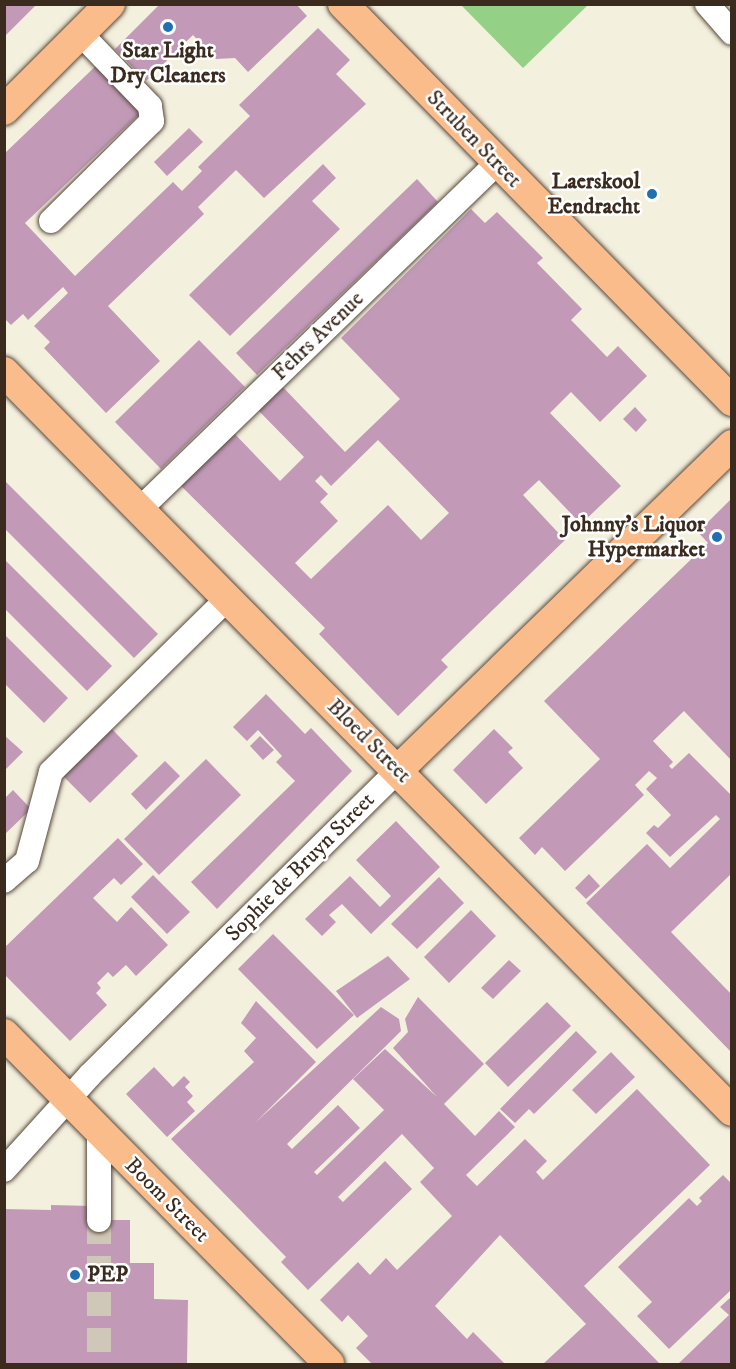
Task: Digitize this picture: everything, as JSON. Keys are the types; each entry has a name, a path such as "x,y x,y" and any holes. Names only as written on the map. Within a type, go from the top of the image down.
{"main road":[{"path":"4,110 110,4"},
{"name":"Struben Street","path":"344,4 732,401"},
{"name":"Bloed Street","path":"4,372 399,770 732,1111"},
{"name":"Sophie de Bruyn Street","path":"399,770 732,445"},
{"name":"Boom Street","path":"4,1034 329,1365"}],"street":[{"path":"708,4 732,33"},
{"path":"51,221 152,121 150,106 81,34"},
{"name":"Fehrs Avenue","path":"140,509 497,163"},
{"path":"4,880 27,861 51,772 228,598"},
{"name":"Sophie de Bruyn Street","path":"4,1170 68,1099 399,770"},
{"path":"99,1131 99,1220"}],"green space":[{"path":"461,5 588,5 523,68"}],"building":[{"path":"4,4 37,4 4,37"},
{"path":"160,4 296,4 307,16 248,72 235,58 216,59 193,35 146,81 115,49"},
{"path":"318,28 350,60 336,74 366,104 264,198 236,170 198,207 204,214 108,306 160,361 106,413 44,348 50,342 34,326 68,293 63,287 28,320 23,314 11,325 5,319 5,153 103,59 148,106 25,223 75,276 173,182 182,191 202,171 198,167 250,116 239,105"},
{"path":"189,128 203,142 167,176 154,162"},
{"path":"323,164 336,178 312,201 340,229 230,336 189,295"},
{"path":"417,179 438,202 257,375 236,353"},
{"path":"471,209 485,223 497,212 543,258 537,263 582,309 571,320 607,357 618,346 647,376 600,422 571,392 550,413 621,486 581,524 539,480 523,495 565,540 441,660 448,667 398,716 319,634 325,628 177,482 231,430 280,481 304,457 255,407 279,383 345,452 400,399 341,338","holes":["378,440 449,513 421,540 388,505 311,579 295,563 338,521 320,502 328,494 315,481 321,475 331,486"]},
{"path":"199,340 245,387 161,469 115,422"},
{"path":"635,407 647,420 636,432 623,419"},
{"path":"4,480 158,634 134,658 4,528"},
{"path":"730,500 732,761 684,711 653,741 673,762 669,766 672,769 689,753 732,796 732,873 671,932 732,995 732,1053 586,903 647,844 670,868 720,819 716,815 670,857 646,833 654,825 658,828 671,815 646,789 657,778 649,771 635,785 644,795 565,871 542,847 535,855 519,838 600,759 544,701 708,543 698,532"},
{"path":"4,559 112,666 87,691 4,608"},
{"path":"4,634 68,698 44,723 4,683"},
{"path":"266,694 305,734 311,728 352,771 217,909 191,882 295,781 276,762 282,756 258,730 247,741 233,727"},
{"path":"110,727 138,756 90,803 61,774"},
{"path":"494,729 513,748 508,752 523,768 486,804 453,770"},
{"path":"4,735 23,752 4,771"},
{"path":"260,736 274,750 263,760 250,746"},
{"path":"206,759 241,795 159,875 124,839"},
{"path":"165,761 180,776 146,810 131,794"},
{"path":"13,790 31,809 4,835 4,799"},
{"path":"396,821 440,867 371,934 342,904 329,915 336,922 322,936 305,919 350,876 380,907 391,896 356,860"},
{"path":"118,838 143,864 121,885 114,878 93,898 117,922 131,907 168,945 136,976 126,965 113,977 108,972 97,983 101,988 96,993 107,1005 70,1041 4,974 4,948"},
{"path":"589,874 600,886 586,899 575,888"},
{"path":"153,875 190,912 167,934 131,897"},
{"path":"439,877 464,903 417,949 391,924"},
{"path":"471,910 496,936 449,983 424,957"},
{"path":"273,934 354,1015 317,1049 238,969"},
{"path":"388,956 410,979 357,1018 336,991"},
{"path":"509,960 521,971 493,999 481,988"},
{"path":"418,997 484,1064 444,1104 475,1136 499,1111 515,1127 466,1175 477,1186 525,1139 547,1161 536,1172 543,1180 637,1089 710,1165 584,1286 660,1364 543,1364 586,1324 500,1235 435,1306 467,1339 473,1332 505,1364 372,1364 356,1348 368,1336 348,1315 342,1322 320,1300 358,1262 370,1275 386,1258 397,1270 452,1216 420,1182 434,1168 402,1134 338,1197 343,1202 385,1161 412,1189 308,1290 281,1262 286,1257 171,1139 254,1062 244,1051 256,1038 241,1023 256,1001 316,1062 255,1123 381,1007 399,1019 401,1031 287,1144 292,1149 338,1105 360,1128 314,1172 317,1175 384,1110 353,1079 385,1049 437,1097 393,1048 408,1032 405,1019"},
{"path":"547,1002 571,1026 508,1087 485,1063"},
{"path":"576,1031 597,1052 534,1114 529,1109 515,1123 500,1109"},
{"path":"611,1052 635,1077 596,1114 572,1090"},
{"path":"154,1067 173,1087 184,1076 190,1082 185,1087 193,1096 187,1102 195,1111 167,1137 126,1094"},
{"path":"723,1175 732,1184 732,1289 669,1349 637,1316 652,1302 618,1267 689,1198 697,1206 702,1201 699,1198"},
{"path":"51,1205 92,1206 97,1220 130,1220 130,1263 154,1263 154,1299 188,1300 187,1364 4,1364 4,1209 51,1210"},
{"path":"732,1296 732,1364 678,1364 729,1315 720,1307"}],"tunnel":[{"path":"99,1220 99,1364"}],"place":[{"name":"Star Light Dry Cleaners","path":"168,27"},
{"name":"Laerskool Eendracht","path":"652,194"},
{"name":"Johnny's Liquor Hypermarket","path":"717,537"},
{"name":"PEP","path":"75,1275"}]}
